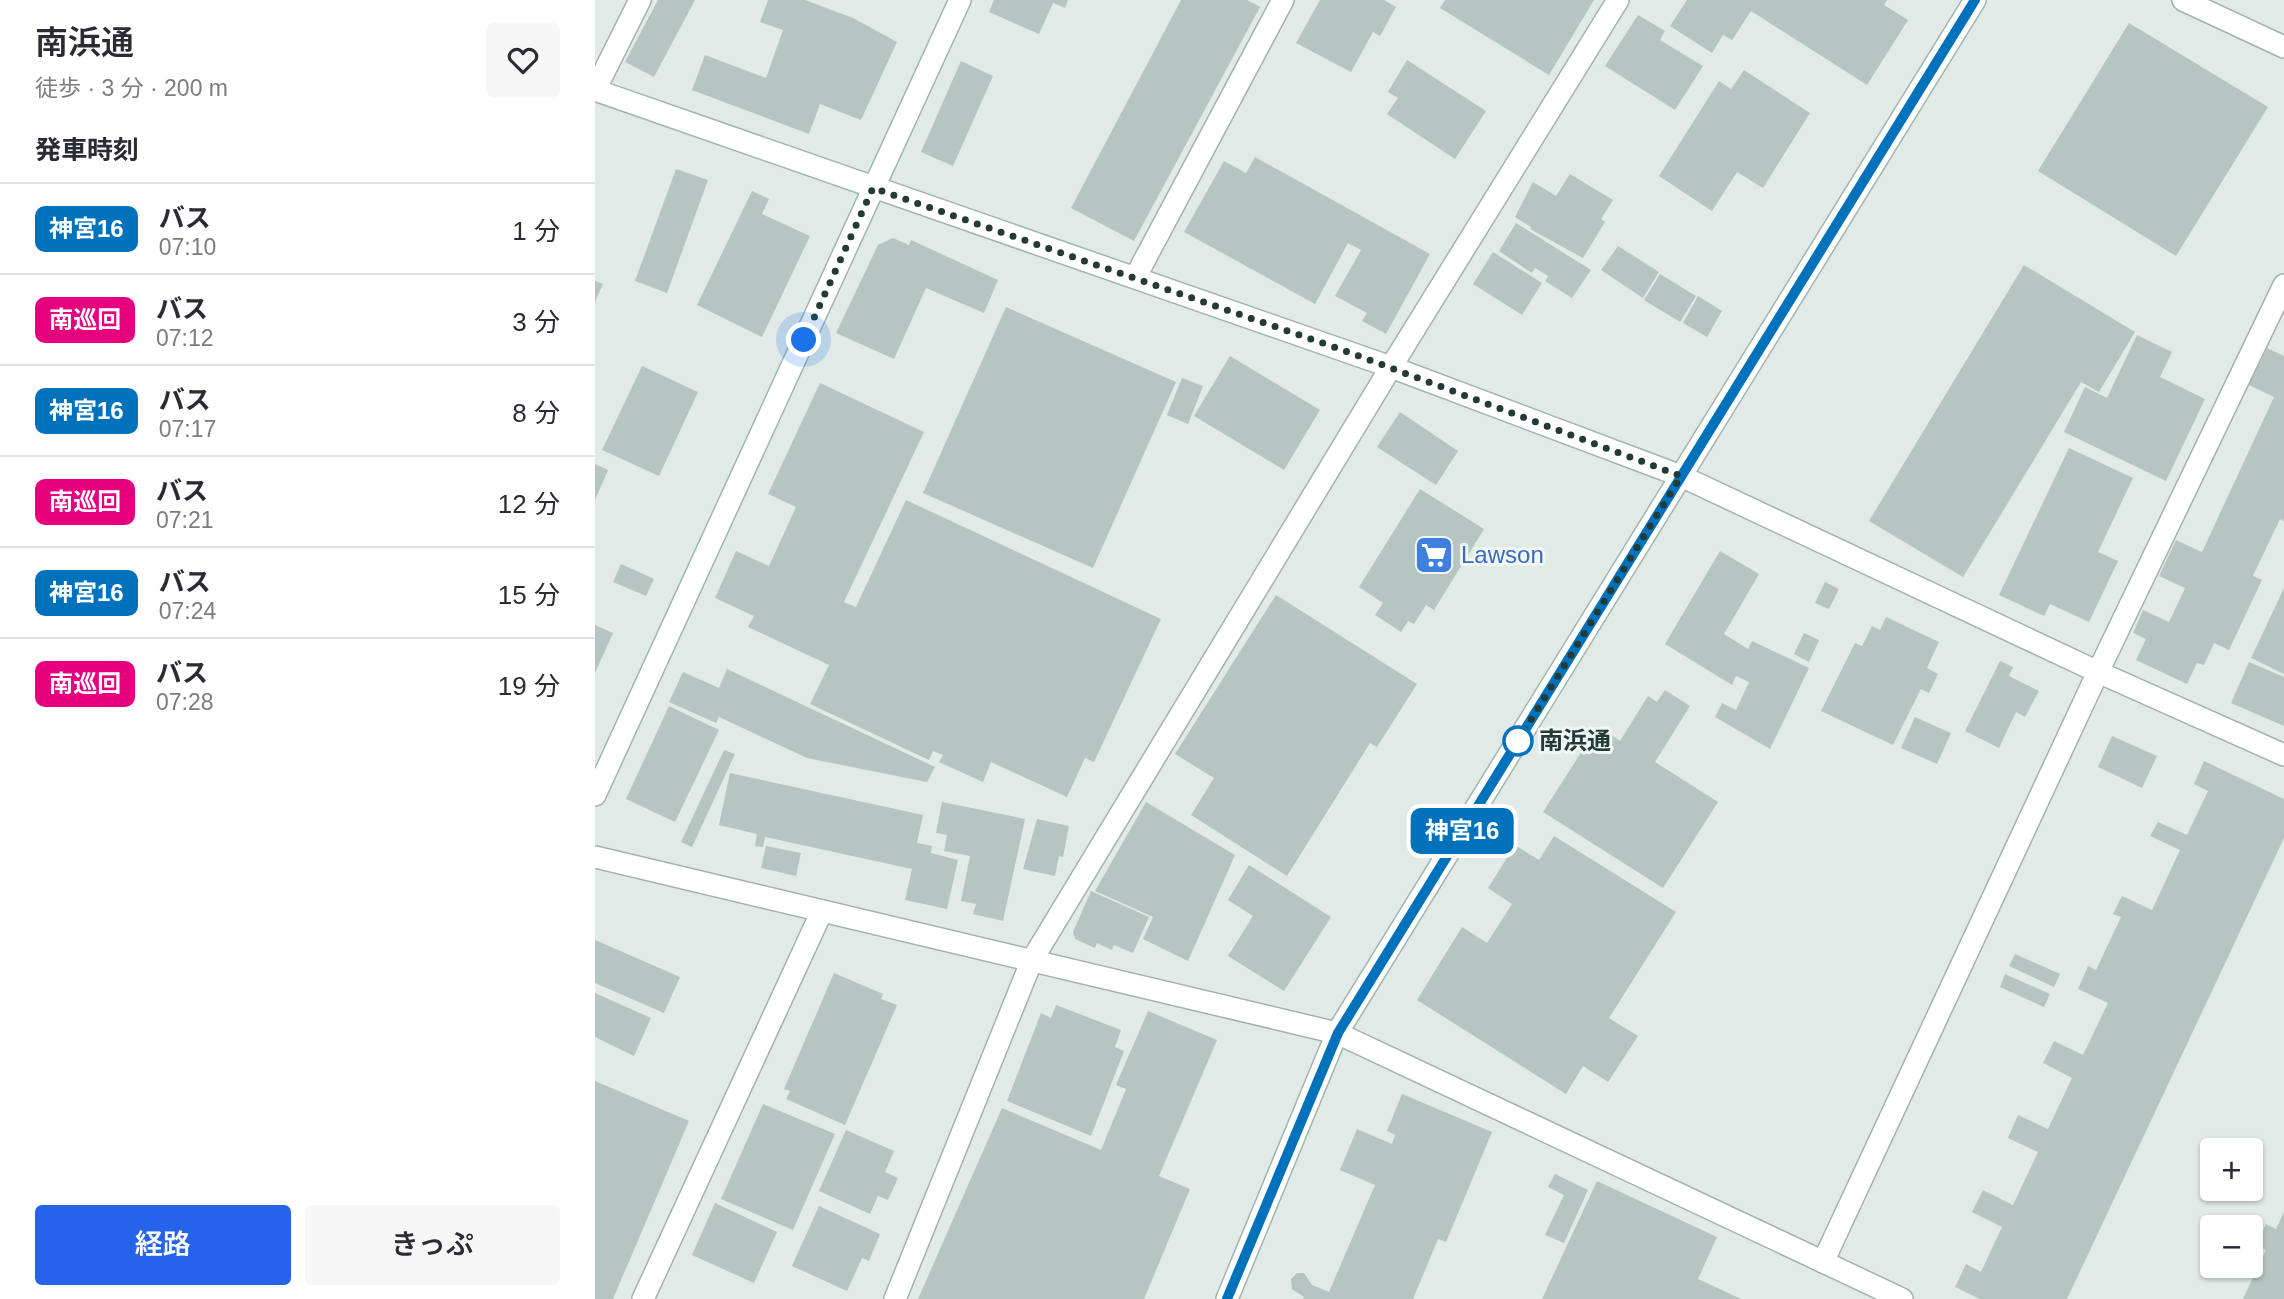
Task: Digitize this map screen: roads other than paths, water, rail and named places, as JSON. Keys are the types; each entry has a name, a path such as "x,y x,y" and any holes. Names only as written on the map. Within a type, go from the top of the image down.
{"street":[{"path":"641,0 595,90 873,188 1136,276 1391,367 1681,476 2098,672 2284,755"},
{"path":"595,795 960,0"},
{"path":"1136,276 1283,0"},
{"path":"895,1299 1032,960 1391,367 1618,0"},
{"path":"1227,1299 1338,1033 1975,0"},
{"path":"2183,0 2284,47"},
{"path":"1823,1262 2098,672 2284,285"},
{"path":"595,857 1338,1033 1902,1299"},
{"path":"643,1299 822,911"}],"place":[{"name":"Lawson","path":"1434,555"},
{"name":"南浜通","path":"1518,741"}]}
